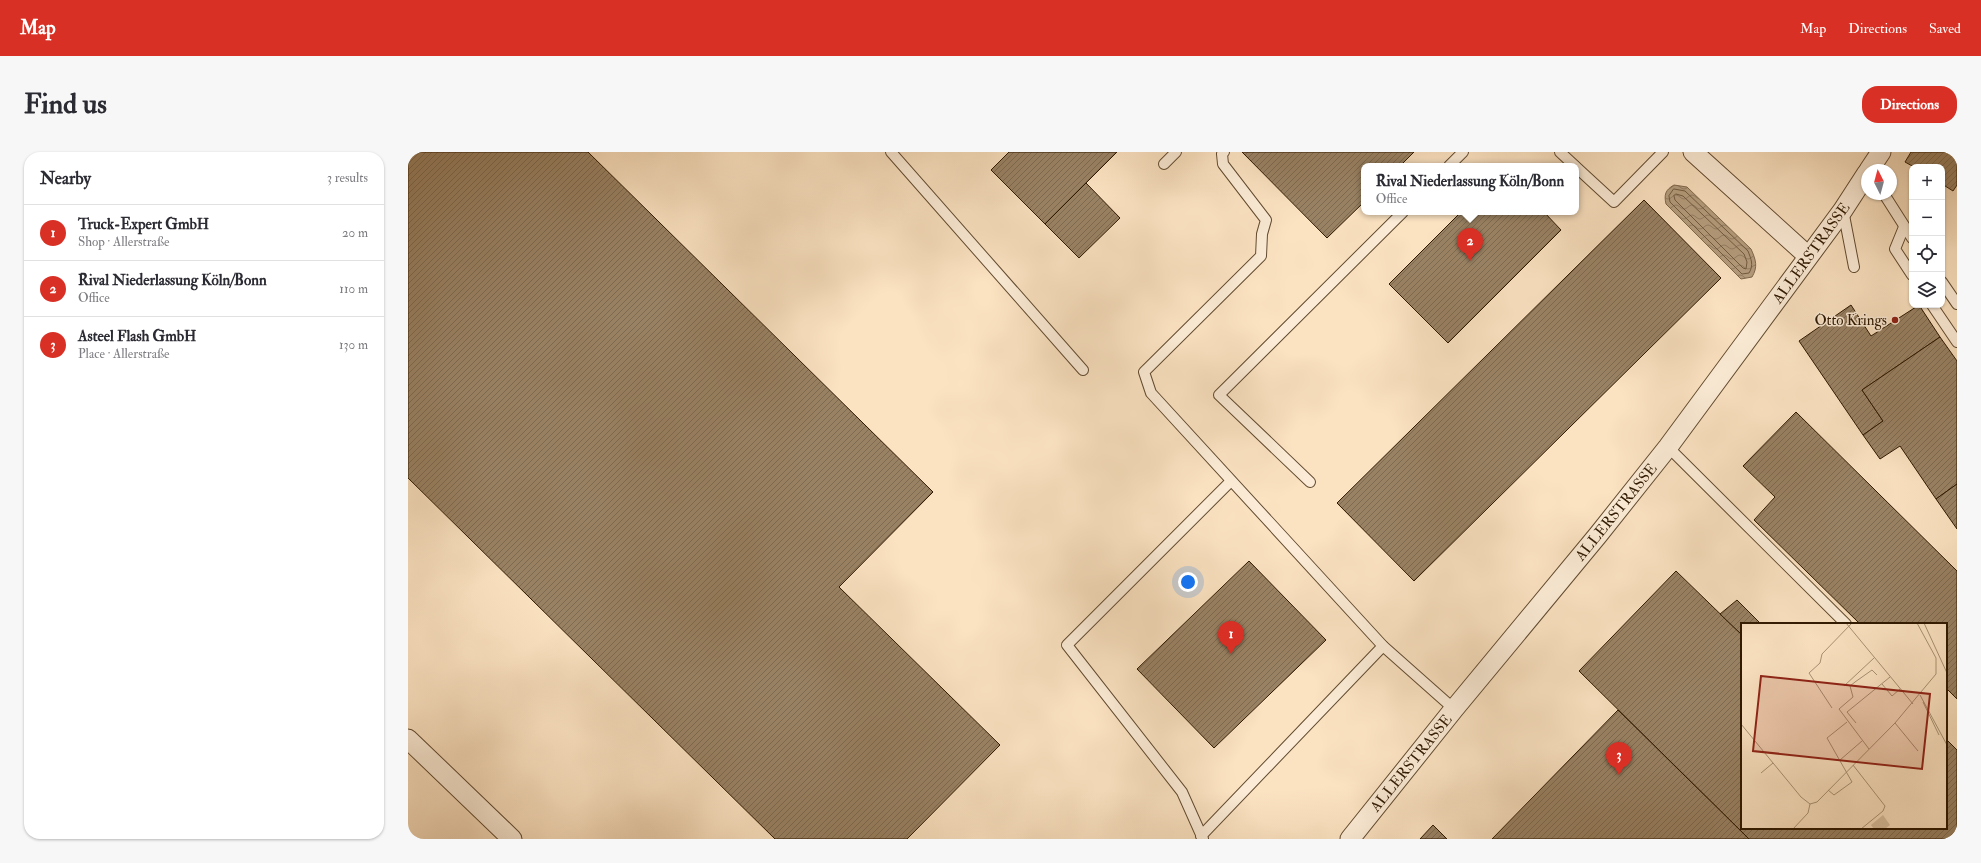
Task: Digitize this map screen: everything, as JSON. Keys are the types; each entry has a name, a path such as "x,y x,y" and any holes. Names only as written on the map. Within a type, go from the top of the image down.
{"street":[{"path":"1693,152 1808,256"},
{"path":"1873,164 1881,152"},
{"name":"ALLERSTRASSE","path":"1350,839 1454,709 1598,536 1668,447 1843,210 1861,182"},
{"path":"408,739 512,839"}],"lane":[{"path":"891,152 1083,370"},
{"path":"1164,164 1176,152"},
{"path":"1224,152 1222,154 1223,164 1266,220 1262,234 1261,256 1144,372 1151,393 1383,646 1454,709"},
{"path":"1452,163 1463,152"},
{"path":"1560,152 1573,163"},
{"path":"1579,169 1614,202 1664,152"},
{"path":"1888,200 1911,236"},
{"path":"1843,210 1854,267"},
{"path":"1310,482 1219,395 1399,215"},
{"path":"1904,227 1895,249 1910,272"},
{"path":"1945,286 1957,304"},
{"path":"1934,308 1957,342"},
{"path":"1668,447 1845,623"},
{"path":"1231,481 1067,645 1182,792 1202,837 1383,646"}],"water":[{"path":"1674,185 1687,187 1751,249 1756,263 1752,277 1741,279 1666,204 1666,193"}],"building":[{"path":"408,152 588,152 933,492 839,587 1000,745 907,839 775,839 408,478"},
{"path":"1009,152 1117,152 1045,224 991,170"},
{"path":"1242,152 1414,152 1403,163 1361,163 1361,205 1327,238"},
{"path":"1911,152 1957,152 1957,185 1953,191 1945,186 1945,164 1909,164 1905,162"},
{"path":"1086,183 1120,218 1079,258 1045,224"},
{"path":"1644,200 1721,278 1414,581 1337,503"},
{"path":"1458,215 1547,215 1561,230 1448,343 1389,284"},
{"path":"1851,305 1871,336 1914,308 1921,308 1940,337 1862,390 1883,421 1863,435 1799,341"},
{"path":"1940,337 1957,361 1957,484 1936,499 1900,446 1880,459 1863,435 1883,421 1862,390"},
{"path":"1796,412 1957,571 1957,699 1947,689 1947,623 1859,623 1754,520 1775,497 1743,466"},
{"path":"1957,484 1957,529 1936,499"},
{"path":"1249,561 1326,640 1214,748 1137,669"},
{"path":"1676,571 1741,634 1741,829 1947,829 1947,740 1957,750 1957,839 1749,839 1579,671"},
{"path":"1737,600 1760,623 1741,623 1741,634 1720,614"},
{"path":"1618,710 1749,839 1492,839"},
{"path":"1433,825 1447,839 1420,839"}],"place":[{"name":"Rival Niederlassung Köln/Bonn","path":"1470,261"},
{"name":"Otto Krings","path":"1895,320"},
{"name":"Truck-Expert GmbH","path":"1231,654"},
{"name":"Asteel Flash GmbH","path":"1619,775"}]}
